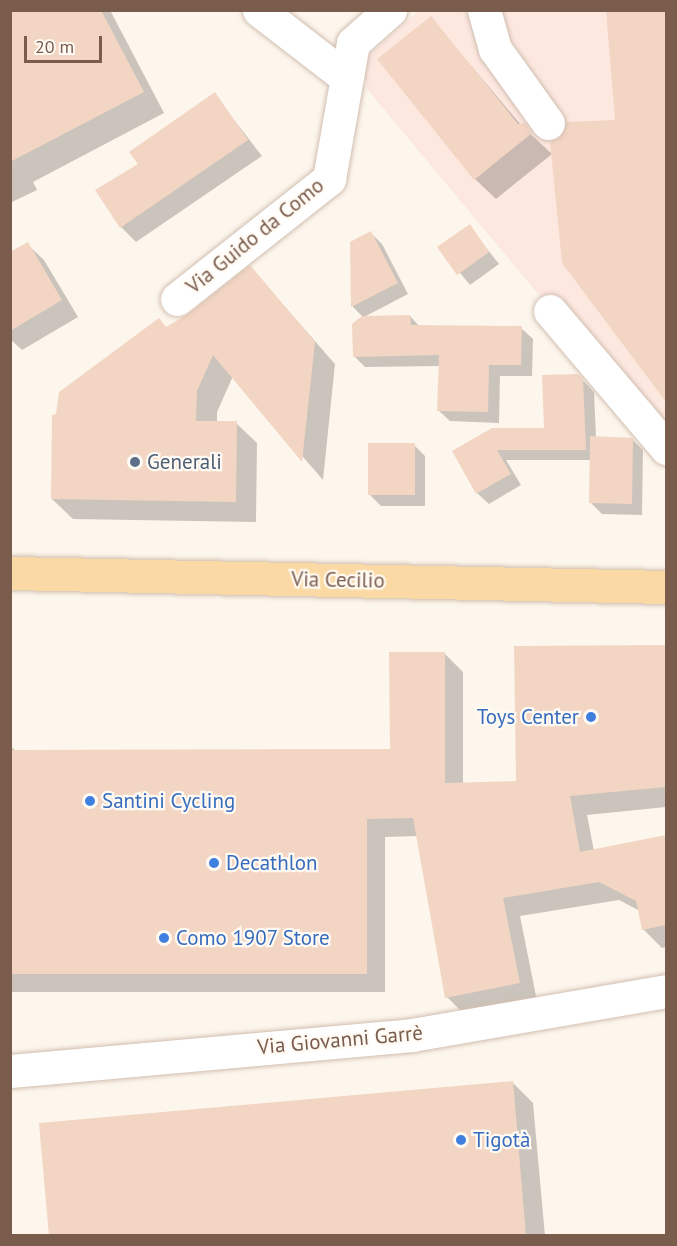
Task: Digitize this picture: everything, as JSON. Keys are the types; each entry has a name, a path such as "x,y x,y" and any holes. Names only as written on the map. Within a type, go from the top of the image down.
{"main road":[{"name":"Via Cecilio","path":"10,573 666,587"}],"street":[{"path":"259,10 347,78"},
{"name":"Via Guido da Como","path":"177,299 329,179 354,43 390,10"},
{"path":"484,10 495,49 548,123"},
{"path":"550,312 666,448"},
{"name":"Via Giovanni Garrè","path":"10,1071 412,1035 666,991"}],"shaded area":[{"path":"418,11 666,11 666,447 367,89 364,68 368,56"}],"building":[{"path":"10,10 101,10 144,92 10,162"},
{"path":"606,10 666,10 666,402 562,263 550,142 559,138 567,122 615,120"},
{"path":"431,16 518,124 525,123 532,133 474,180 377,59"},
{"path":"215,92 248,140 120,228 95,190 138,164 129,152"},
{"path":"470,224 489,252 457,275 437,247"},
{"path":"371,231 398,283 351,307 350,242"},
{"path":"28,242 62,300 10,331 10,252"},
{"path":"250,265 315,342 302,462 213,355 197,391 196,421 237,421 236,502 51,499 52,415 56,414 59,392 159,318 166,327 188,314"},
{"path":"410,315 411,325 522,326 521,365 489,365 488,412 437,411 439,355 353,357 352,324 362,316"},
{"path":"578,374 583,379 586,450 497,450 511,474 476,494 452,451 492,428 544,428 542,375"},
{"path":"590,436 633,438 632,504 589,503"},
{"path":"368,443 415,443 415,495 368,495"},
{"path":"666,645 666,787 570,796 580,852 666,835 666,925 642,930 636,901 599,882 503,898 520,983 445,998 413,818 367,819 367,974 10,974 10,750 390,749 389,652 445,652 445,783 516,781 514,646"},
{"path":"513,1081 526,1236 49,1236 39,1123"}],"place":[{"name":"Generali","path":"135,462"},
{"name":"Toys Center","path":"591,717"},
{"name":"Santini Cycling","path":"90,801"},
{"name":"Decathlon","path":"214,863"},
{"name":"Como 1907 Store","path":"164,938"},
{"name":"Tigotà","path":"461,1140"}]}
